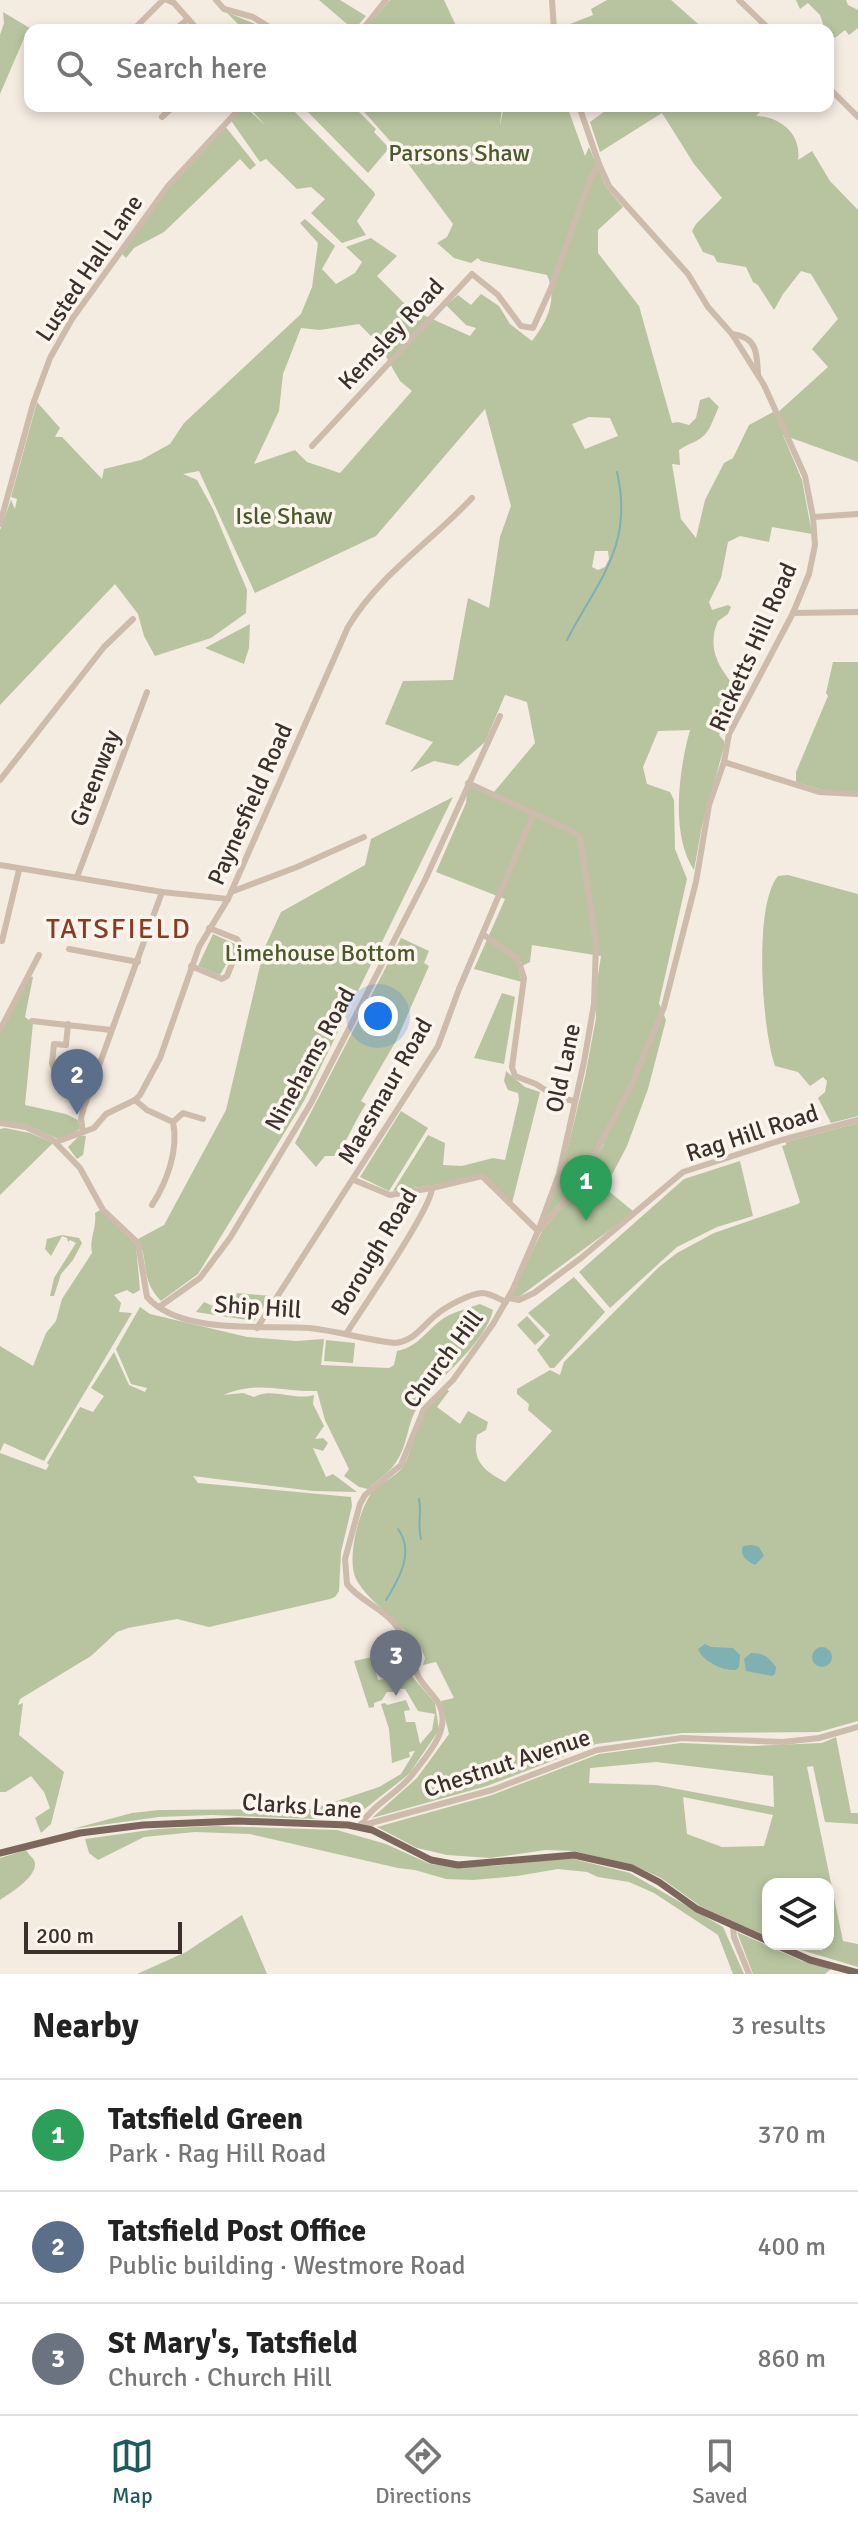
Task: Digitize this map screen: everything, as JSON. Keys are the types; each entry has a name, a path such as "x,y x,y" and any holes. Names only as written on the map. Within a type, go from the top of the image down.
{"main road":[{"name":"Clarks Lane","path":"0,1853 80,1833 143,1825 238,1821 359,1827 372,1830 431,1860 458,1865 574,1855 632,1868 659,1882 697,1909 762,1939"},
{"path":"788,1950 810,1960 858,1973"}],"street":[{"path":"139,24 165,0 174,3 193,24"},
{"path":"216,0 224,9 253,17 264,24"},
{"path":"367,24 386,0"},
{"path":"552,0 554,24"},
{"path":"739,0 764,24"},
{"path":"182,24 188,19"},
{"path":"834,93 858,117"},
{"path":"162,117 167,112"},
{"name":"Lusted Hall Lane","path":"0,524 33,404 50,358 72,319 168,186 236,112"},
{"name":"Ricketts Hill Road","path":"538,1231 570,1195 587,1169 630,1088 664,1007 696,882 709,805 732,727 793,613 809,574 815,545 805,476 758,376 688,274 609,186 581,112"},
{"name":"Kemsley Road","path":"312,446 472,274 498,295 521,326 533,328 551,288 591,177 599,164"},
{"path":"732,334 743,335 752,341 758,352 758,376"},
{"name":"Paynesfield Road","path":"56,1142 94,1128 111,1111 135,1100 160,1058 191,966 209,928 230,896 354,616 376,589 472,498"},
{"path":"813,517 858,514"},
{"path":"793,613 858,612"},
{"path":"0,780 104,647 133,619"},
{"name":"Greenway","path":"77,877 147,692"},
{"name":"Ninehams Road","path":"159,1307 200,1278 223,1248 311,1103 425,880 500,716"},
{"path":"724,762 819,792 858,794"},
{"path":"468,783 534,813"},
{"name":"Old Lane","path":"507,1300 538,1231 564,1155 592,1018 596,943 580,838 576,833 534,813"},
{"name":"Maesmaur Road","path":"257,1328 438,1046 534,813"},
{"path":"0,865 162,892 230,896 364,837"},
{"path":"2,941 19,870"},
{"path":"83,1132 81,1118 162,892"},
{"path":"191,966 222,979 227,976 240,944 237,939 209,928"},
{"path":"484,935 518,959 524,978 512,1067 515,1076 536,1084 556,1097 574,1101"},
{"path":"69,949 138,962"},
{"path":"0,1030 39,955"},
{"path":"32,1021 111,1030"},
{"path":"56,1075 52,1063 54,1044 65,1048 68,1024"},
{"path":"135,1100 147,1110 173,1122"},
{"path":"173,1122 183,1113 203,1119"},
{"name":"Rag Hill Road","path":"507,1300 519,1300 534,1293 581,1258 683,1172 858,1120"},
{"path":"152,1205 166,1178 175,1137 173,1122"},
{"path":"0,1123 26,1127 56,1142 80,1168 103,1210 138,1243 145,1291 159,1307"},
{"path":"354,1180 390,1195 482,1176 538,1231"},
{"name":"Borough Road","path":"346,1334 431,1198 432,1188"},
{"name":"Ship Hill","path":"159,1307 166,1312 230,1327 309,1328 401,1343 424,1329 435,1316 474,1296 488,1294 507,1300"},
{"name":"Church Hill","path":"359,1827 367,1815 410,1778 442,1731 442,1718 439,1705 418,1676 411,1648 401,1630 347,1584 345,1559 355,1515 365,1495 401,1465 424,1409 458,1374 507,1300"},
{"name":"Chestnut Avenue","path":"359,1827 492,1790 597,1750 682,1738 783,1742 819,1738 858,1727"},
{"path":"733,1927 749,1974"}],"green space":[{"path":"319,0 340,0 366,16 359,24 347,24"},
{"path":"390,0 444,0 455,24 370,24"},
{"path":"607,0 671,0 698,24 570,24 593,15 591,9"},
{"path":"796,0 846,0 848,5 858,10 858,28 849,35 845,30 835,38 834,24 823,24 820,15 808,3 800,9"},
{"path":"3,12 24,25 24,38 0,94 0,35 4,23"},
{"path":"226,12 255,24 238,24"},
{"path":"238,112 251,112 265,125 253,112 295,112 374,192 357,221 366,235 342,243 311,213 325,199 311,187 297,189 266,159 260,162 231,118"},
{"path":"308,112 359,112 376,129 374,132 389,148 368,173"},
{"path":"364,112 501,112 500,126 503,112 569,112 585,156 589,147 606,187 623,207 598,230 598,253 639,306 672,423 689,425 696,418 700,400 709,397 719,407 704,435 679,450 680,465 672,464 681,519 696,538 705,500 724,463 733,458 749,425 773,412 775,415 828,367 812,349 838,319 811,274 801,271 774,310 746,267 717,262 714,256 703,252 692,231 722,198 694,164 662,113 600,152 590,122 604,112 760,112 756,116 773,119 788,128 796,142 798,160 812,151 830,181 858,210 858,462 783,435 802,480 812,534 772,527 769,542 740,536 728,542 721,578 709,602 712,610 728,605 731,607 728,614 718,621 713,642 722,669 741,694 719,735 724,747 702,826 694,870 686,856 679,821 680,782 690,730 658,731 643,767 647,784 670,792 674,800 675,849 687,879 659,1003 666,1020 648,1089 627,1146 605,1188 634,1212 519,1297 511,1296 542,1231 577,1191 604,1144 602,1138 568,1193 544,1220 564,1163 585,1077 596,1018 596,988 601,956 532,945 530,962 518,968 522,982 474,969 505,899 436,872 466,803 468,783 494,792 535,743 527,702 505,695 485,742 458,766 434,761 410,772 433,742 385,724 403,681 453,680 468,598 489,608 500,537 511,506 485,409 376,536 255,593 199,471 183,474 197,480 213,509 247,590 246,613 211,638 155,656 144,636 138,614 115,584 0,705 0,530 11,500 15,509 17,499 11,497 37,402 60,428 55,437 62,437 102,479 104,469 141,460 170,444 184,423 301,314 312,287 318,243 300,223 305,219 335,246 322,269 336,284 355,273 362,262 346,247 371,238 397,256 377,276 410,309 470,336 476,328 466,325 446,305 458,295 471,305 481,294 499,306 510,324 532,341 549,310 551,293 547,275 478,258 471,263 454,258 437,243 447,237 453,224 398,150","holes":["359,324 378,343 400,381 412,391 340,473 307,462 295,450 254,464 279,411 283,374 301,328 320,330","589,417 610,418 618,436 585,449 572,424","595,551 608,551 609,559 605,567 598,570 592,567"]},
{"path":"225,126 256,165 250,170 240,159 164,232 134,248 126,258 122,254 168,189"},
{"path":"250,624 249,648 244,664 205,648"},
{"path":"833,662 858,662 858,791 826,791 796,782 796,772 828,696 826,693"},
{"name":"Limehouse Bottom","path":"453,797 304,1101 198,1274 161,1301 147,1278 138,1239 164,1225 226,1110 264,949 281,912 365,865 371,839"},
{"path":"788,875 858,894 858,1116 831,1123 818,1098 825,1092 827,1081 823,1077 810,1086 798,1072 775,1066 766,1025 762,968 765,913 770,891 778,876"},
{"path":"213,934 237,945 220,975 198,966"},
{"path":"401,938 429,951 424,963 429,966 396,1041 361,1101 366,1104 336,1156 325,1156 316,1167 295,1143"},
{"path":"29,976 33,977 25,1017 33,1023 25,1105 66,1114 78,1120 80,1129 63,1141 25,1124 0,1121 0,1030"},
{"path":"502,993 515,997 504,1064 474,1058"},
{"path":"506,1071 525,1087 540,1092 512,1203 485,1175 479,1174 447,1183 393,1191 428,1135 445,1143 443,1165 462,1166 493,1158 505,1160 519,1100 518,1093 508,1090 504,1081"},
{"path":"401,1111 428,1128 389,1191 360,1177"},
{"path":"858,1123 858,1721 819,1732 682,1733 596,1744 487,1786 372,1818 417,1778 449,1734 441,1701 454,1698 436,1662 423,1665 425,1658 421,1648 415,1649 395,1620 362,1589 353,1570 353,1547 363,1509 373,1491 402,1468 423,1412 446,1389 449,1391 437,1407 460,1424 468,1411 488,1422 486,1430 477,1435 476,1452 485,1469 505,1482 552,1431 528,1410 529,1404 517,1394 517,1389 550,1370 560,1375 564,1362 659,1267 677,1253 714,1233 798,1204 800,1202 782,1146 786,1142"},
{"path":"0,1129 30,1133 53,1143 0,1195"},
{"path":"80,1135 86,1136 83,1155 77,1159 68,1147"},
{"path":"740,1161 753,1216 717,1227 677,1247 610,1308 579,1272 684,1179"},
{"path":"100,1210 136,1245 140,1290 133,1294 127,1290 114,1295 121,1303 119,1312 132,1313 44,1461 4,1443 0,1452 0,1346 33,1366 46,1333 56,1321 62,1299 92,1253 95,1213"},
{"path":"62,1235 79,1238 82,1243 61,1274 54,1296 50,1296 54,1278 76,1243 68,1242 62,1236 51,1256 45,1249 47,1239"},
{"path":"574,1277 605,1312 554,1368 550,1368 537,1350 550,1335 528,1313"},
{"path":"237,1293 271,1296 254,1321 196,1312 204,1302 220,1309 225,1294 235,1299"},
{"path":"480,1304 493,1310 482,1334 421,1402 413,1416 402,1452 388,1471 368,1489 359,1487 344,1476 349,1469 325,1420 317,1391 259,1387 223,1395 314,1395 313,1404 324,1426 315,1439 323,1438 328,1443 323,1451 313,1448 326,1477 333,1474 357,1492 313,1491 193,1476 198,1483 351,1497 352,1506 341,1552 339,1591 330,1599 209,1627 177,1619 128,1628 117,1632 91,1656 20,1699 18,1705 23,1703 19,1735 64,1772 51,1824 41,1833 35,1818 50,1808 44,1792 31,1776 6,1792 0,1792 0,1453 46,1470 47,1463 80,1407 93,1412 104,1396 91,1388 114,1352 129,1385 145,1392 147,1388 131,1384 116,1349 140,1307 150,1314 247,1337 296,1341 324,1339 321,1365 389,1368 394,1365 397,1351 417,1342 444,1318"},
{"path":"527,1316 545,1336 535,1345 517,1325"},
{"path":"326,1340 355,1343 353,1363 324,1361"},
{"path":"372,1657 378,1680 411,1675 435,1703 439,1730 409,1774 366,1808 350,1816 336,1813 314,1819 212,1815 159,1817 72,1829 132,1813 159,1810 313,1809 379,1787 401,1774 415,1751 409,1752 410,1757 392,1763 389,1729 381,1704 406,1700 410,1710 404,1711 406,1722 415,1722 420,1744 432,1730 435,1714 418,1711 405,1689 395,1688 369,1708 354,1661"},
{"path":"836,1737 851,1813 858,1813 858,1824 825,1822 813,1766 807,1767 830,1878 762,1878 762,1935 700,1906 661,1878 635,1866 574,1851 546,1850 490,1858 447,1855 417,1848 377,1827 492,1795 599,1754 681,1743 751,1746 822,1743","holes":["656,1762 773,1776 774,1807 656,1785 589,1783 590,1768","683,1797 773,1815 764,1846 722,1847 687,1834"]},
{"path":"214,1826 337,1830 386,1844 430,1864 492,1866 570,1858 630,1873 723,1927 744,1974 733,1974 718,1935 654,1893 629,1882 587,1872 558,1869 473,1880 446,1879 250,1834 195,1832 144,1837 98,1860 89,1853 85,1839 157,1829"},
{"path":"26,1850 34,1860 33,1872 0,1900 0,1858"},
{"path":"834,1898 843,1941 858,1944 858,1967 801,1950 834,1950"},
{"path":"242,1915 267,1974 137,1974 186,1952"},
{"path":"737,1932 762,1943 762,1950 777,1950 831,1969 825,1974 753,1974"}],"water":[{"path":"743,1546 759,1547 764,1556 755,1565 742,1553"},
{"path":"705,1644 733,1648 740,1655 739,1667 736,1670 725,1669 708,1661 698,1649"},
{"path":"822,1647 829,1650 832,1657 829,1664 822,1667 815,1664 812,1657 815,1650"},
{"path":"751,1653 768,1658 776,1667 775,1674 746,1671 744,1659"}],"waterway":[{"path":"567,640 601,580 617,542 621,521 617,472"},
{"path":"419,1499 421,1539"},
{"path":"386,1600 400,1574 405,1556 403,1538 398,1529"}],"place":[{"name":"Tatsfield Post Office","path":"77,1115"},
{"name":"Tatsfield Green","path":"586,1221"},
{"name":"St Mary's, Tatsfield","path":"396,1696"}],"district":[{"name":"TATSFIELD","path":"119,929"}],"park label":[{"name":"Parsons Shaw","path":"459,153"},
{"name":"Isle Shaw","path":"284,516"}]}
